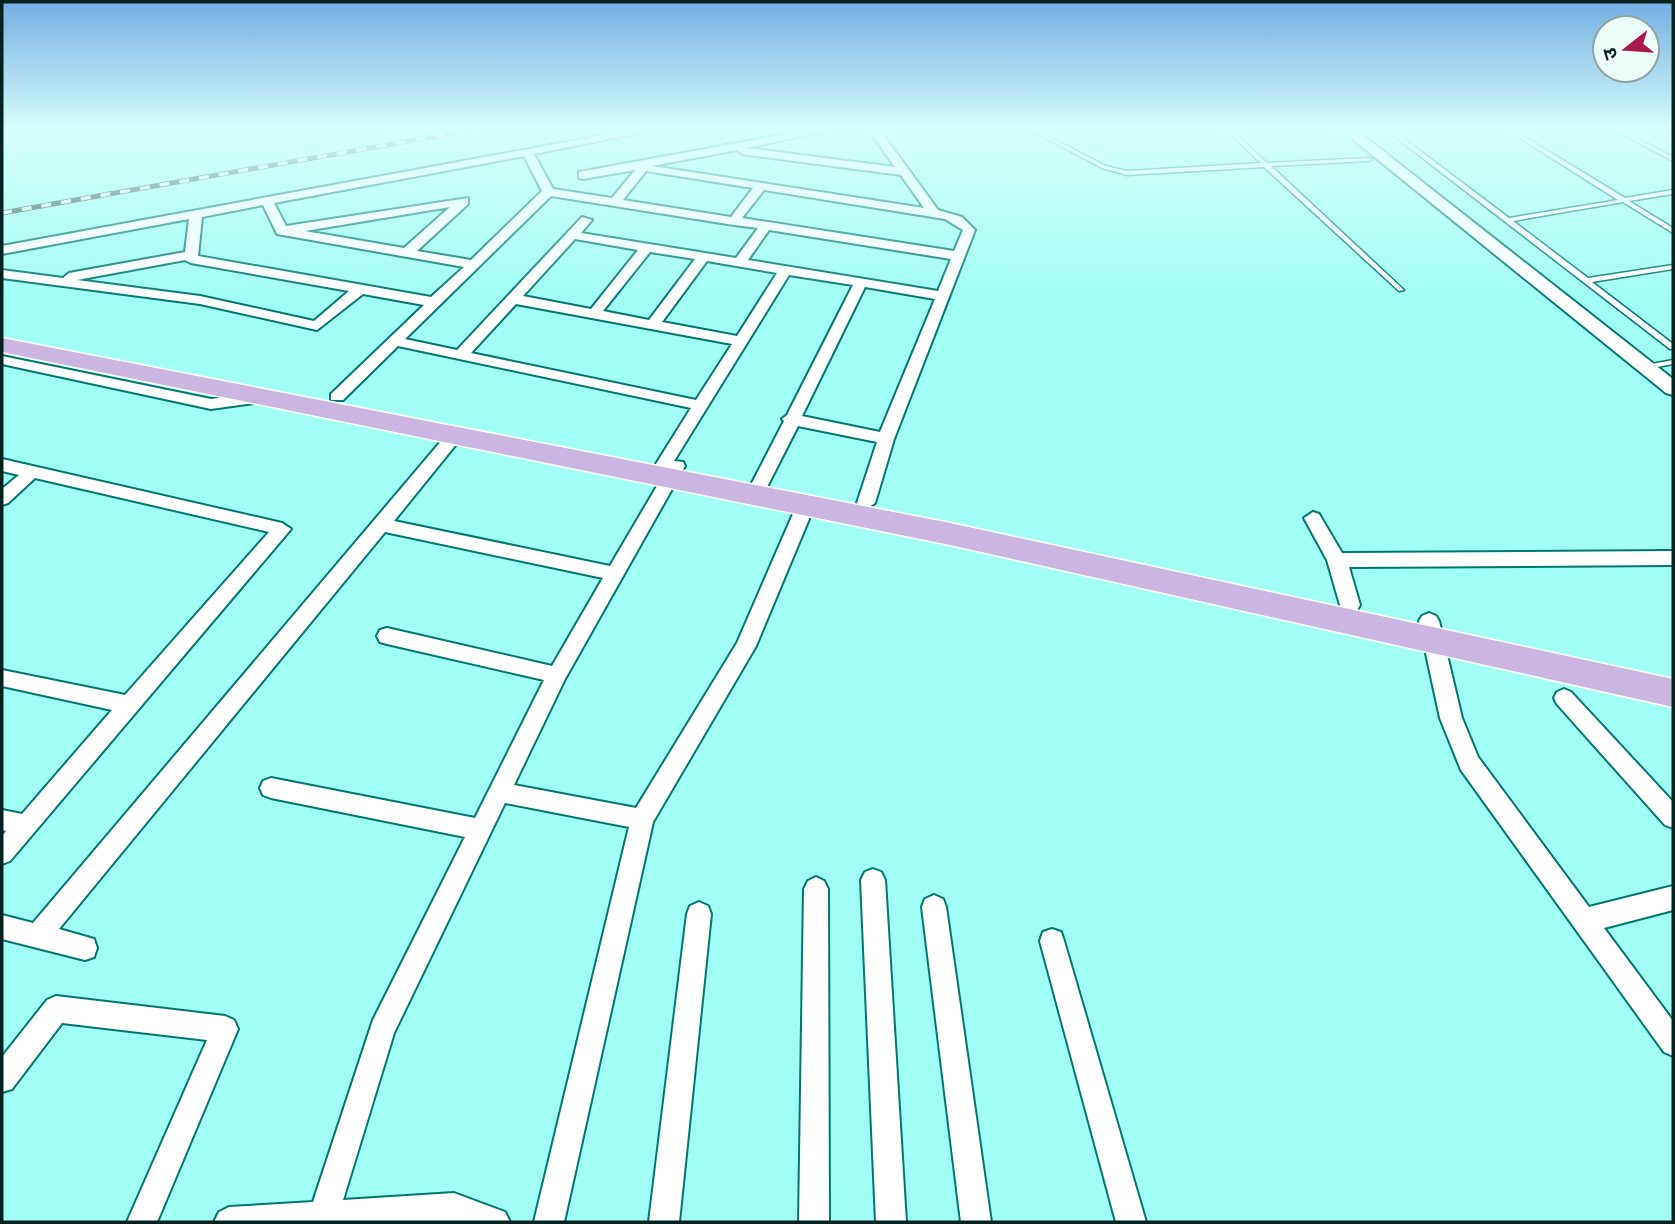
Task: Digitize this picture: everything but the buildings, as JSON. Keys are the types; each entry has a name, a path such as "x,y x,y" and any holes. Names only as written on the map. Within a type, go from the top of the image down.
{"main road":[{"path":"2,332 114,350 233,383 262,397 454,437 761,483 866,503 1159,573 1432,632 1673,693"},
{"path":"2,345 233,383 337,397 670,470 805,507 1159,573 1350,605 1432,632 1673,673"}],"street":[{"path":"2,250 338,186"},
{"path":"545,186 548,192"},
{"path":"615,202 625,186"},
{"path":"734,221 761,186"},
{"path":"762,186 954,216 963,221 969,230 887,439 868,490 866,503"},
{"path":"915,186 934,213"},
{"path":"1405,186 1448,218 1493,244"},
{"path":"1419,186 1673,389"},
{"path":"548,192 959,256"},
{"path":"337,397 548,192"},
{"path":"267,199 282,231"},
{"path":"282,231 464,201 407,253"},
{"path":"196,213 191,259 433,302"},
{"path":"461,355 586,220"},
{"path":"740,262 766,226"},
{"path":"282,231 472,264"},
{"path":"572,235 943,296"},
{"path":"594,314 647,247"},
{"path":"49,281 192,255"},
{"path":"653,325 704,256"},
{"path":"335,1217 382,1029 557,676 670,470 698,405 786,269"},
{"path":"2,274 200,300 317,326 360,289"},
{"path":"761,483 790,419 861,282"},
{"path":"514,299 739,341"},
{"path":"393,341 698,405"},
{"path":"2,360 211,404 227,404 262,397"},
{"path":"790,419 887,439"},
{"path":"38,936 454,437"},
{"path":"2,465 282,529 2,853"},
{"path":"2,499 32,472"},
{"path":"549,1222 642,819 746,646 805,507"},
{"path":"1313,518 1339,560 1350,605"},
{"path":"381,525 615,574"},
{"path":"1339,560 1673,558"},
{"path":"1432,632 1451,719 1469,763 1581,921 1673,1043"},
{"path":"387,636 557,676"},
{"path":"2,678 129,705"},
{"path":"1564,698 1672,815"},
{"path":"271,788 481,830"},
{"path":"499,792 642,819"},
{"path":"2,820 26,825"},
{"path":"873,880 891,1222"},
{"path":"814,1222 816,889"},
{"path":"1581,921 1673,898"},
{"path":"934,907 976,1222"},
{"path":"664,1222 698,914"},
{"path":"2,927 85,948"},
{"path":"1052,941 1131,1222"},
{"path":"2,1079 56,1009 225,1029 142,1222"},
{"path":"229,1222 454,1208 495,1222"}],"lane":[{"path":"1290,186 1401,290"},
{"path":"1464,186 1673,346"},
{"path":"1599,186 1673,231"},
{"path":"1509,220 1673,192"},
{"path":"1589,280 1673,267"},
{"path":"1646,367 1673,362"}],"railway":[{"path":"2,213 154,186"}]}
